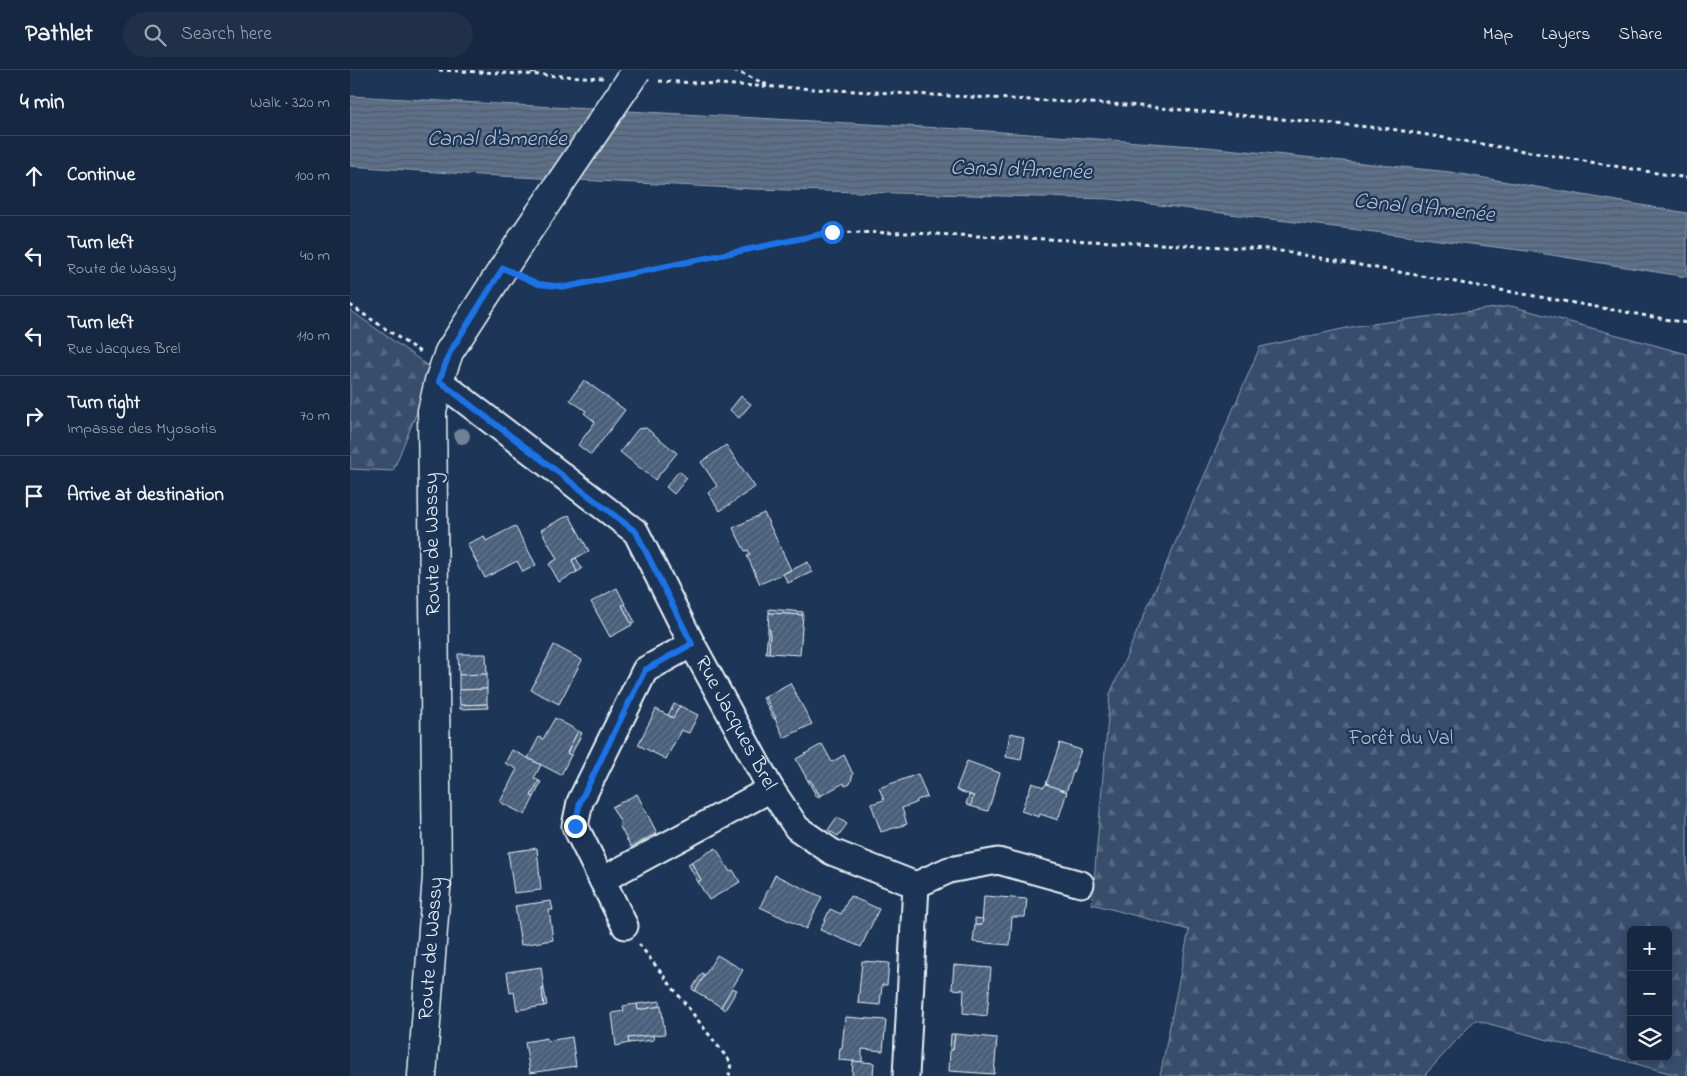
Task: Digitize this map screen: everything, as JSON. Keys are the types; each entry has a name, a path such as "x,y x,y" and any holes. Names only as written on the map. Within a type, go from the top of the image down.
{"street":[{"name":"Route de Wassy","path":"422,1076 438,876 432,411 441,375 450,352 503,268 519,244 647,76"},
{"name":"Rue Jacques Brel","path":"441,375 636,532 692,644 771,789 797,828 832,852 916,885"},
{"path":"625,926 575,826 580,802 645,670 692,644"},
{"path":"602,880 771,789"},
{"path":"906,1076 916,885 949,870 998,861 1081,884"}],"path":[{"path":"439,70 607,78"},
{"path":"528,74 540,70"},
{"path":"734,70 775,88"},
{"path":"647,76 775,88 1128,104 1381,128 1687,178"},
{"path":"503,268 538,284 566,287 832,232 911,233 1269,249 1687,323"},
{"path":"350,306 384,327 441,375"},
{"path":"625,926 731,1063 729,1076"}],"green space":[{"name":"Forêt du Val","path":"1511,306 1687,354 1687,1076 1680,1076 1475,1020 1424,1076 1160,1076 1189,930 1092,904 1110,694 1260,347 1356,326"},
{"path":"350,310 434,370 393,471 350,469"}],"water":[{"name":"Canal d'amenée","path":"350,96 960,129 1207,147 1450,172 1687,213 1687,277 1527,251 1110,199 754,189 480,175 350,166"}],"building":[{"path":"584,380 625,410 591,455 578,445 595,422 584,413 586,411 570,400"},
{"path":"741,396 751,404 739,418 730,410"},
{"path":"646,428 677,453 655,480 620,452 638,429"},
{"path":"726,445 755,487 720,511 708,493 717,486 701,462"},
{"path":"679,471 687,478 674,494 666,487"},
{"path":"764,513 791,570 760,584 747,556 750,555 748,550 745,551 733,528"},
{"path":"569,515 589,551 572,560 577,572 559,582 549,564 557,559 541,530"},
{"path":"515,526 536,565 523,572 517,561 485,578 467,544 484,536 486,541"},
{"path":"576,558 582,569 577,572 572,560"},
{"path":"808,562 812,572 788,583 783,574"},
{"path":"617,588 625,604 622,605 632,625 610,637 591,602"},
{"path":"625,604 635,622 631,623 622,605"},
{"path":"769,609 803,612 803,615 769,613"},
{"path":"769,613 803,615 800,655 769,653"},
{"path":"768,629 770,630 769,653 766,653"},
{"path":"554,645 582,660 559,704 531,690"},
{"path":"458,654 486,654 487,674 459,675"},
{"path":"487,674 487,689 459,690 459,675"},
{"path":"790,683 812,724 784,738 765,697"},
{"path":"487,689 487,704 460,705 459,690"},
{"path":"765,697 776,718 774,719 763,698"},
{"path":"487,704 488,708 460,709 460,705"},
{"path":"674,704 680,706 673,718 668,715"},
{"path":"680,706 698,715 689,733 681,730 666,759 638,745 656,709 673,718"},
{"path":"555,718 578,731 567,753 571,755 561,775 528,758 539,737 543,739"},
{"path":"578,731 582,733 571,755 567,753"},
{"path":"1010,733 1025,736 1021,760 1006,757"},
{"path":"1060,743 1081,750 1066,792 1046,784"},
{"path":"822,744 832,762 844,755 853,774 850,784 845,786 844,783 820,796 810,780 808,781 796,759"},
{"path":"512,750 541,765 534,778 539,781 531,796 534,797 525,815 500,802 517,769 505,763"},
{"path":"967,761 1000,773 988,811 970,806 974,796 956,790"},
{"path":"918,774 927,797 902,808 907,824 881,832 871,804 884,800 879,788"},
{"path":"810,780 820,796 817,797 808,781"},
{"path":"539,781 541,782 534,797 531,796"},
{"path":"1032,783 1044,787 1046,784 1067,792 1058,820 1040,814 1039,817 1021,811"},
{"path":"637,794 657,833 631,847 612,807"},
{"path":"969,795 974,796 970,806 966,804"},
{"path":"837,817 847,824 838,836 828,830"},
{"path":"537,848 541,890 514,893 508,852"},
{"path":"716,848 730,872 733,870 740,882 709,900 698,882 701,880 691,862"},
{"path":"691,862 701,880 698,882 688,864"},
{"path":"775,875 822,897 806,929 760,907"},
{"path":"850,896 879,909 861,947 820,930 830,909 841,914"},
{"path":"984,896 1027,899 1025,917 1012,917 1010,945 973,942 975,925 982,925"},
{"path":"551,901 553,910 549,910 553,940 521,945 515,906"},
{"path":"975,918 983,919 982,925 975,925"},
{"path":"717,955 743,970 721,1007 695,991"},
{"path":"862,961 889,963 887,985 882,985 880,1005 858,1003"},
{"path":"954,965 991,968 987,1016 963,1013 964,990 952,989"},
{"path":"541,967 544,1006 517,1010 514,992 510,993 507,972"},
{"path":"702,973 705,975 695,991 692,989"},
{"path":"732,988 737,990 725,1010 721,1007"},
{"path":"542,989 544,989 547,1005 544,1006"},
{"path":"660,1001 661,1006 638,1010 637,1004"},
{"path":"637,1004 638,1010 661,1006 665,1034 628,1038 629,1043 616,1046 612,1013 624,1011 623,1006"},
{"path":"845,1017 886,1020 883,1051 862,1049 862,1062 839,1060"},
{"path":"951,1034 955,1034 953,1050 950,1050"},
{"path":"955,1034 997,1038 994,1074 949,1071 950,1050 953,1050"},
{"path":"653,1035 654,1040 629,1043 628,1038"},
{"path":"572,1037 576,1066 530,1073 525,1042 547,1038 547,1041"},
{"path":"853,1061 874,1063 873,1076 852,1076"}],"route":[{"path":"575,826 580,802 645,670 692,644 636,532 439,381 450,352 503,268 538,284 566,287 832,232"}],"water label":[{"name":"Canal d'Amenée","path":"1021,171"},
{"name":"Canal d'Amenée","path":"1424,209"}]}
